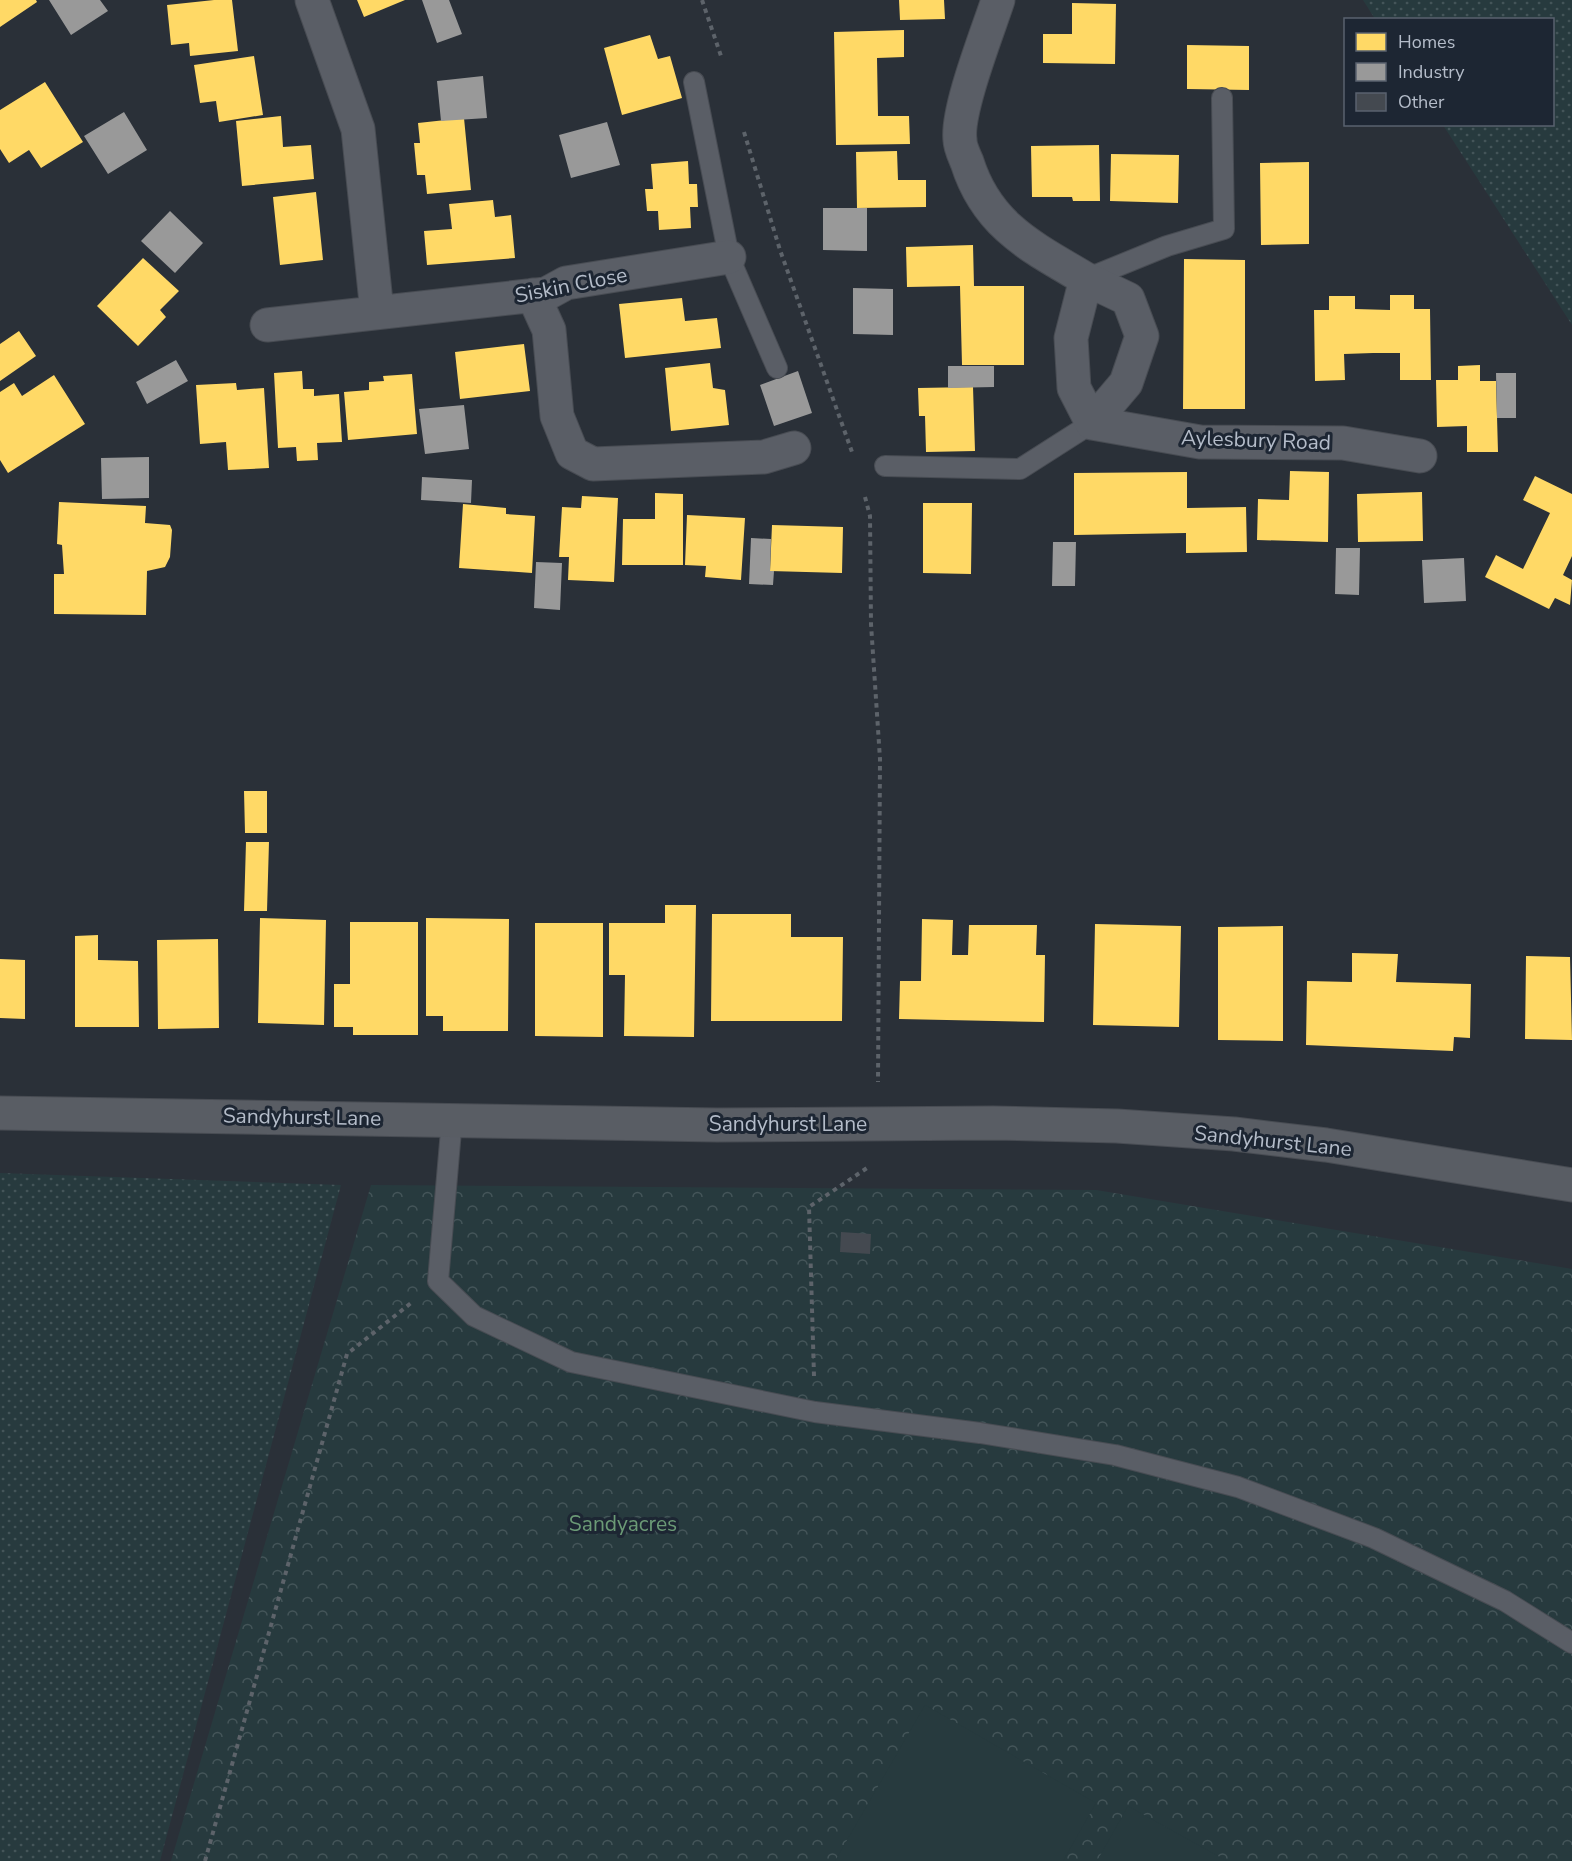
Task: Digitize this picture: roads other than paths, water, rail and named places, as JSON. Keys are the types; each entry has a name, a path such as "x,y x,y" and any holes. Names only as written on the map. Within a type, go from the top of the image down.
{"street":[{"path":"312,0 358,129 377,312"},
{"path":"999,0 967,96 959,139 974,185 1002,225 1035,249 1086,279 1128,299 1142,336 1126,383 1092,423 1074,388 1071,338 1086,279"},
{"name":"Siskin Close","path":"267,325 546,294 566,283 729,257"},
{"path":"533,295 549,330 561,455 572,453 594,464 765,457 794,448"},
{"name":"Aylesbury Road","path":"1092,423 1200,442 1343,443 1420,456"},
{"name":"Sandyhurst Lane","path":"0,1113 717,1125 877,1123 1118,1126 1234,1134 1383,1154 1572,1185"}],"lane":[{"path":"694,82 729,257 777,368"},
{"path":"1086,279 1167,246 1224,229 1222,98"},
{"path":"885,465 1020,469 1092,423"},
{"path":"452,1119 438,1281 474,1316 571,1362 815,1412 980,1433 1115,1455 1238,1487 1374,1538 1505,1601 1572,1643"}],"park label":[{"name":"Sandyacres","path":"623,1524"}]}
